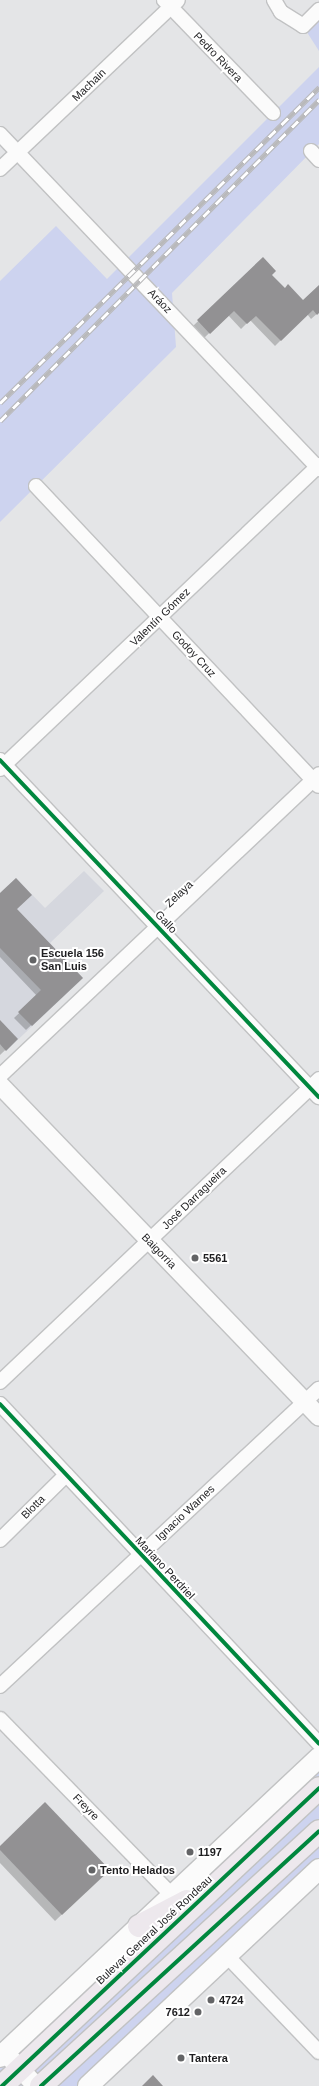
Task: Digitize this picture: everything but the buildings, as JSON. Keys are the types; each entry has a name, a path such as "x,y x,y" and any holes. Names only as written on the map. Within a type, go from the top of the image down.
{"main road":[{"name":"Bulevar General José Rondeau","path":"2,2053 319,1757"},
{"name":"Bulevar General José Rondeau","path":"2,2086 319,1788"},
{"path":"41,2086 319,1831"},
{"path":"88,2086 319,1869"},
{"path":"139,1926 212,1887"}],"street":[{"path":"274,0 281,12 303,26 319,10"},
{"name":"Pedro Rivera","path":"171,2 273,113"},
{"name":"Machain","path":"0,170 171,2"},
{"name":"Aráoz","path":"0,134 318,467"},
{"name":"Valentín Gómez","path":"2,764 318,467"},
{"name":"Godoy Cruz","path":"36,486 317,780"},
{"name":"Gallo","path":"2,764 158,927 316,1088"},
{"name":"Zelaya","path":"0,1076 317,780"},
{"name":"Baigorria","path":"0,1085 319,1417"},
{"name":"José Darragueira","path":"0,1382 149,1240 316,1088"},
{"name":"Ignacio Warnes","path":"0,1686 319,1389"},
{"name":"Mariano Perdriel","path":"0,1404 140,1555 319,1744"},
{"name":"Blotta","path":"0,1540 66,1475"},
{"name":"Freyre","path":"0,1719 172,1895"},
{"path":"227,1956 319,2052"},
{"path":"2,2053 36,2086"}],"shaded area":[{"path":"319,10 319,51 303,26"},
{"path":"319,67 319,144 172,293 176,347 0,522 0,281 56,226 107,279"},
{"name":"Escuela 156 San Luis","path":"84,871 104,891 50,943 83,978 6,1051 0,1044 0,893 16,878 45,908"},
{"path":"319,1757 319,1869 88,2086 0,2086 0,2057"}],"railway":[{"path":"0,403 319,87"},
{"path":"0,421 319,100"}],"cycle path":[{"path":"0,760 319,1097"},
{"path":"0,1404 319,1744"},
{"path":"2,2086 319,1788"},
{"path":"41,2086 319,1831"}],"place":[{"name":"Escuela 156 San Luis","path":"33,960"},
{"name":"5561","path":"195,1258"},
{"name":"1197","path":"190,1852"},
{"name":"Tento Helados","path":"92,1870"},
{"name":"4724","path":"211,2000"},
{"name":"7612","path":"198,2012"},
{"name":"Tantera","path":"181,2058"}]}
